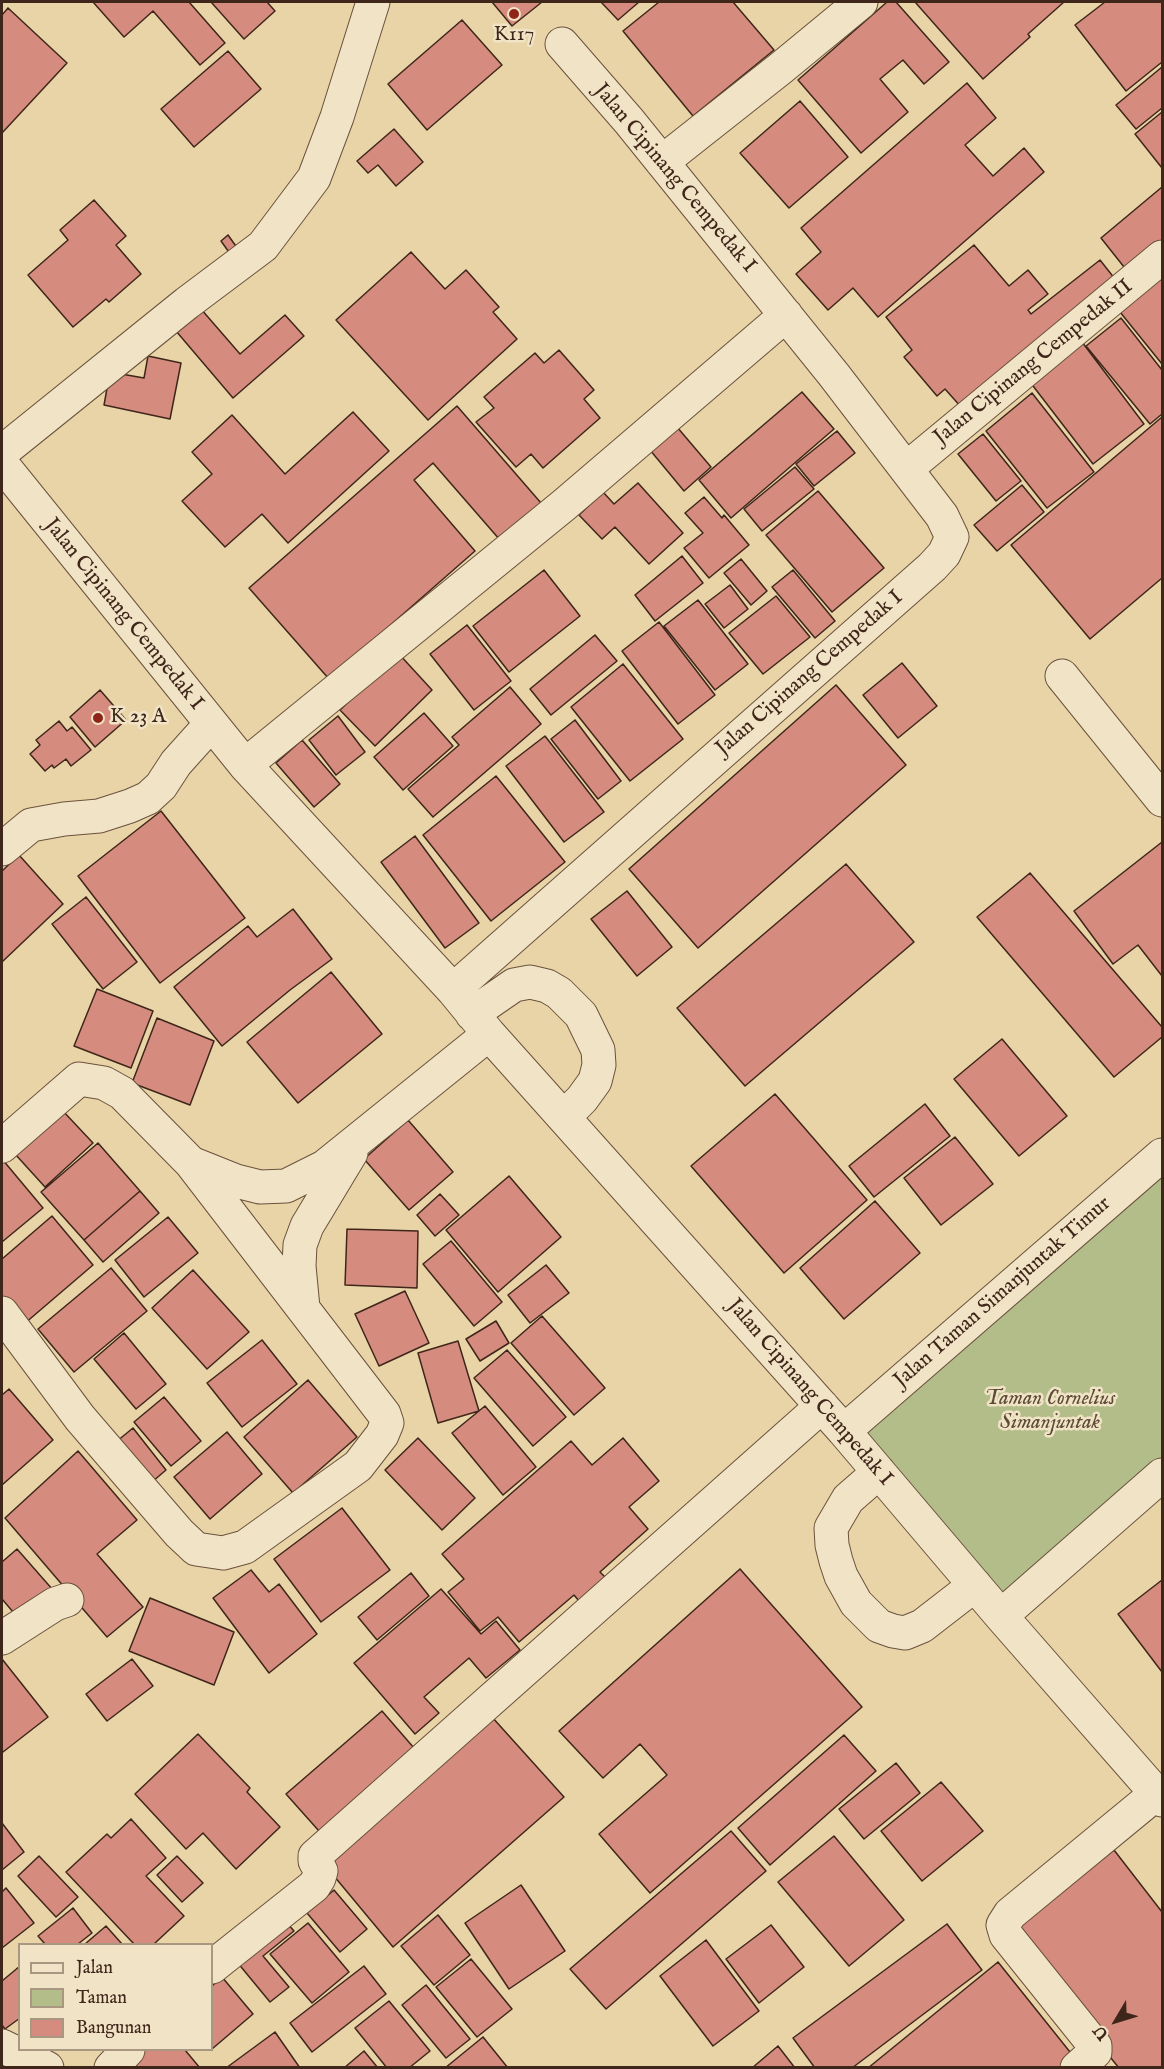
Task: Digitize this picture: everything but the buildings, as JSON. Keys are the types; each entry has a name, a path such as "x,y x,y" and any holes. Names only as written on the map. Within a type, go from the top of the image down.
{"street":[{"path":"2,452 187,303 263,246 314,178 337,117 373,2"},
{"path":"662,162 861,2"},
{"name":"Jalan Cipinang Cempedak I","path":"471,1013 932,567 944,554 952,537 942,516 786,315 662,162 562,44"},
{"name":"Jalan Cipinang Cempedak II","path":"906,469 1162,257"},
{"path":"244,765 564,505 786,315"},
{"name":"Jalan Cipinang Cempedak I","path":"2,464 244,765 471,1013 822,1406 975,1586 1160,1796"},
{"path":"1062,676 1162,800"},
{"path":"2,849 31,825 99,816 148,798 161,786 176,763 211,724"},
{"path":"191,1163 236,1181 260,1187 286,1186 324,1167 360,1138 471,1013 514,985 530,982 547,986 559,993 581,1015 598,1050 599,1065 596,1081 564,1117"},
{"path":"2,1146 79,1079 104,1083 122,1093 191,1163 384,1414 387,1423 382,1435 358,1466 245,1547 223,1553 196,1549 179,1533 80,1418 2,1313"},
{"path":"303,1308 299,1266 300,1245 307,1226 360,1138"},
{"name":"Jalan Taman Simanjuntak Timur","path":"844,1431 1162,1155"},
{"path":"213,1966 314,1886 321,1871 315,1862 315,1856 822,1406"},
{"path":"879,1472 848,1498 831,1528 832,1545 841,1576 856,1603 879,1626 905,1633 922,1626 975,1586"},
{"path":"1001,1616 1162,1475"},
{"path":"2,1638 55,1604 67,1600"},
{"path":"1077,2067 1095,2052 1095,2046 1006,1935 1003,1925 1010,1914 1160,1796"},
{"path":"2,2046 47,2067"},
{"path":"111,2067 127,2051"}],"green space":[{"name":"Taman Cornelius Simanjuntak","path":"1162,1169 1162,1463 999,1602 855,1431"}],"place":[{"name":"K117","path":"514,14"},
{"name":"K 23 A","path":"98,718"}]}
